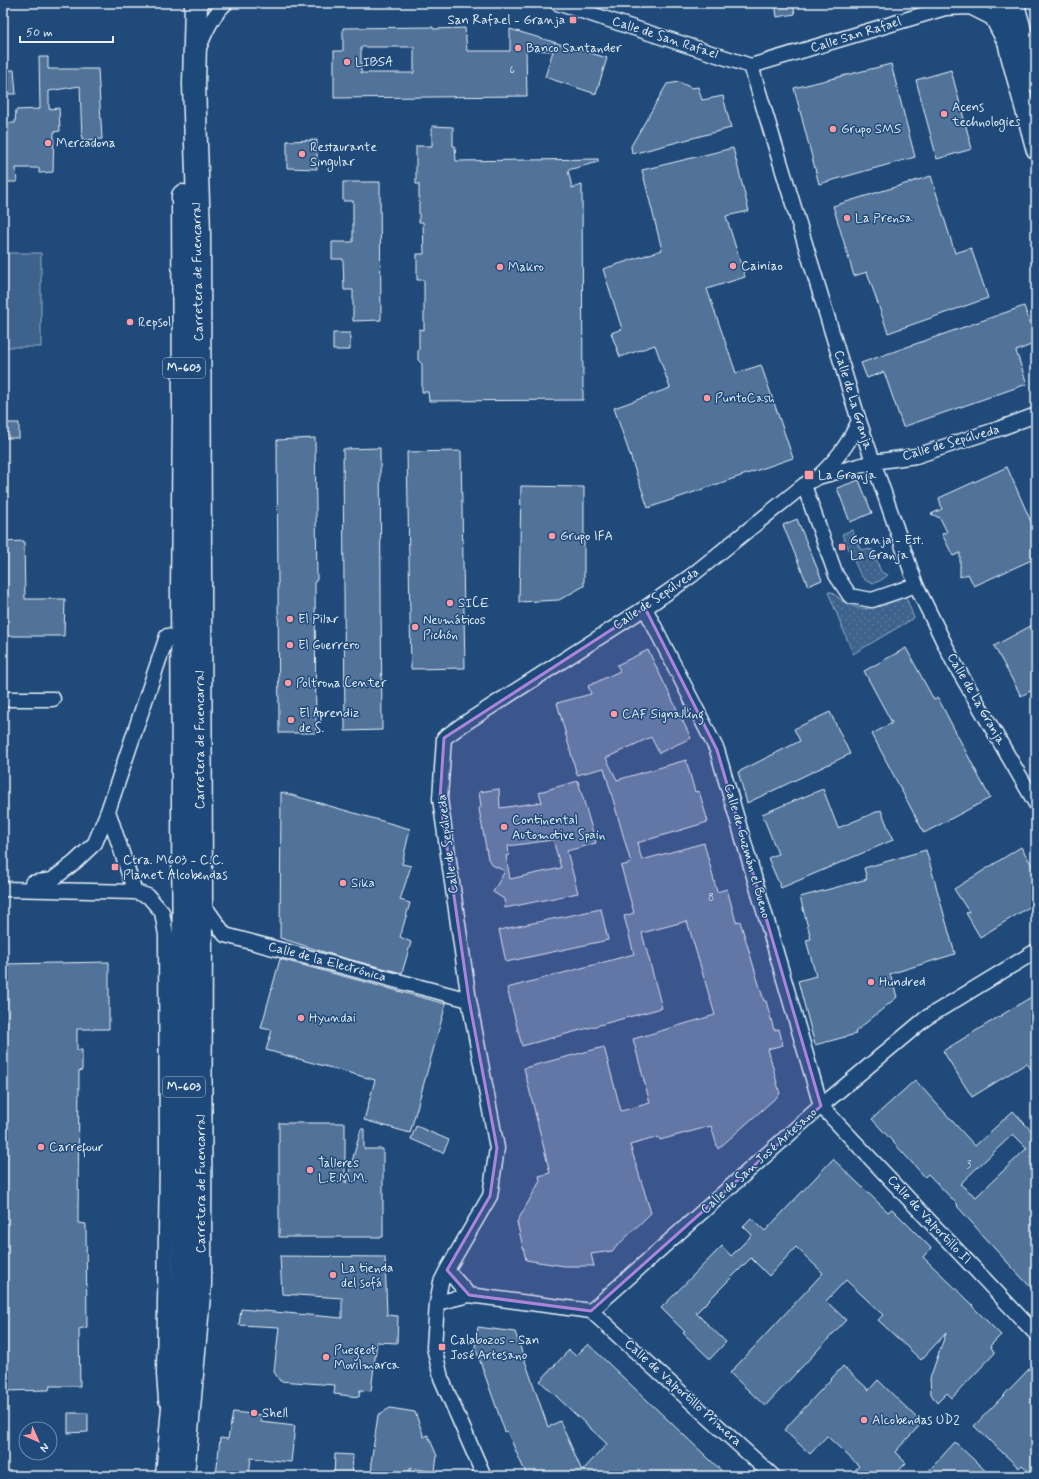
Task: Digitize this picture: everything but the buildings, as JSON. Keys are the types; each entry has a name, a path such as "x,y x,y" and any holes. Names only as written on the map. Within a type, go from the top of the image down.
{"highway":[{"name":"Carretera de Fuencarral","path":"167,1476 183,1293 183,3"},
{"name":"Carretera de Fuencarral","path":"182,1476 200,1284 201,900 199,233 194,72 196,3"},
{"path":"167,636 183,733"}],"street":[{"path":"194,72 198,51 204,35 219,9 226,3"},
{"name":"Calle de San Rafael","path":"557,3 751,66"},
{"path":"1000,3 1010,53 1036,149"},
{"path":"1014,3 1036,82"},
{"name":"Calle San Rafael","path":"751,66 945,8 970,7 992,18 1010,53"},
{"name":"Calle de La Granja","path":"751,66 859,421 916,585 953,661 1036,804"},
{"name":"Calle de Sepúlveda","path":"818,477 873,462 916,456 1036,415"},
{"name":"Calle de Sepúlveda","path":"484,1476 441,1378 434,1347 437,1303 441,1282 446,1270 490,1196 497,1148 469,1000 440,799 444,738 692,576 804,485 818,477 835,461 849,441 859,421"},
{"path":"804,485 836,575 850,596 872,600 916,585"},
{"name":"Calle de Guzmán el Bueno","path":"645,608 717,750 821,1106"},
{"path":"3,887 52,880 75,862 95,843 108,811 167,636"},
{"path":"3,699 54,699"},
{"path":"108,811 135,892"},
{"path":"3,887 135,892 148,896 162,912 166,935 164,1374 170,1441"},
{"name":"Calle de la Electrónica","path":"201,900 225,935 469,1000"},
{"name":"Calle de San José Artesano","path":"591,1311 821,1106 926,1018 1036,951"},
{"name":"Calle de Valportillo II","path":"821,1106 1036,1334"},
{"path":"446,1270 469,1294"},
{"path":"437,1303 469,1294 591,1311"},
{"name":"Calle de Valportillo Primera","path":"591,1311 773,1476"}],"highlighted area":[{"path":"645,608 717,750 821,1106 591,1311 469,1295 447,1270 490,1196 497,1148 469,1000 440,799 444,738"}],"shaded area":[{"path":"3,253 41,253 41,347 3,347"},
{"path":"852,530 860,549 873,550 881,572 888,575 881,580 873,583 866,581 860,574 842,534"},
{"path":"828,592 832,592 842,600 859,608 885,605 906,597 914,618 853,654"}],"place":[{"name":"San Rafael - Granja","path":"573,20"},
{"name":"Banco Santander","path":"518,48"},
{"name":"LIBSA","path":"347,62"},
{"name":"Acens technologies","path":"944,114"},
{"name":"Grupo SMS","path":"833,129"},
{"name":"Mercadona","path":"48,143"},
{"name":"Restaurante Singular","path":"302,154"},
{"name":"La Prensa","path":"847,218"},
{"name":"Cainiao","path":"733,266"},
{"name":"Makro","path":"500,267"},
{"name":"Repsol","path":"130,322"},
{"name":"PuntoCash","path":"707,398"},
{"name":"La Granja","path":"809,475"},
{"name":"Grupo IFA","path":"552,536"},
{"name":"Granja - Est. La Granja","path":"842,547"},
{"name":"SICE","path":"450,603"},
{"name":"El Pilar","path":"290,619"},
{"name":"Neumáticos Pichón","path":"415,627"},
{"name":"El Guerrero","path":"290,645"},
{"name":"Poltrona Center","path":"288,683"},
{"name":"CAF Signalling","path":"614,714"},
{"name":"El Aprendiz de S.","path":"291,720"},
{"name":"Continental Automotive Spain","path":"504,827"},
{"name":"Ctra. M603 - C.C. Planet Alcobendas","path":"115,867"},
{"name":"Sika","path":"343,883"},
{"name":"Hundred","path":"871,982"},
{"name":"Hyundai","path":"301,1018"},
{"name":"Carrefour","path":"41,1147"},
{"name":"Talleres L.E.M.M.","path":"310,1170"},
{"name":"La tienda del sofá","path":"333,1275"},
{"name":"Calabozos - San José Artesano","path":"442,1347"},
{"name":"Puegeot Movilmarca","path":"326,1357"},
{"name":"Shell","path":"254,1413"},
{"name":"Alcobendas UD2","path":"864,1420"}]}
